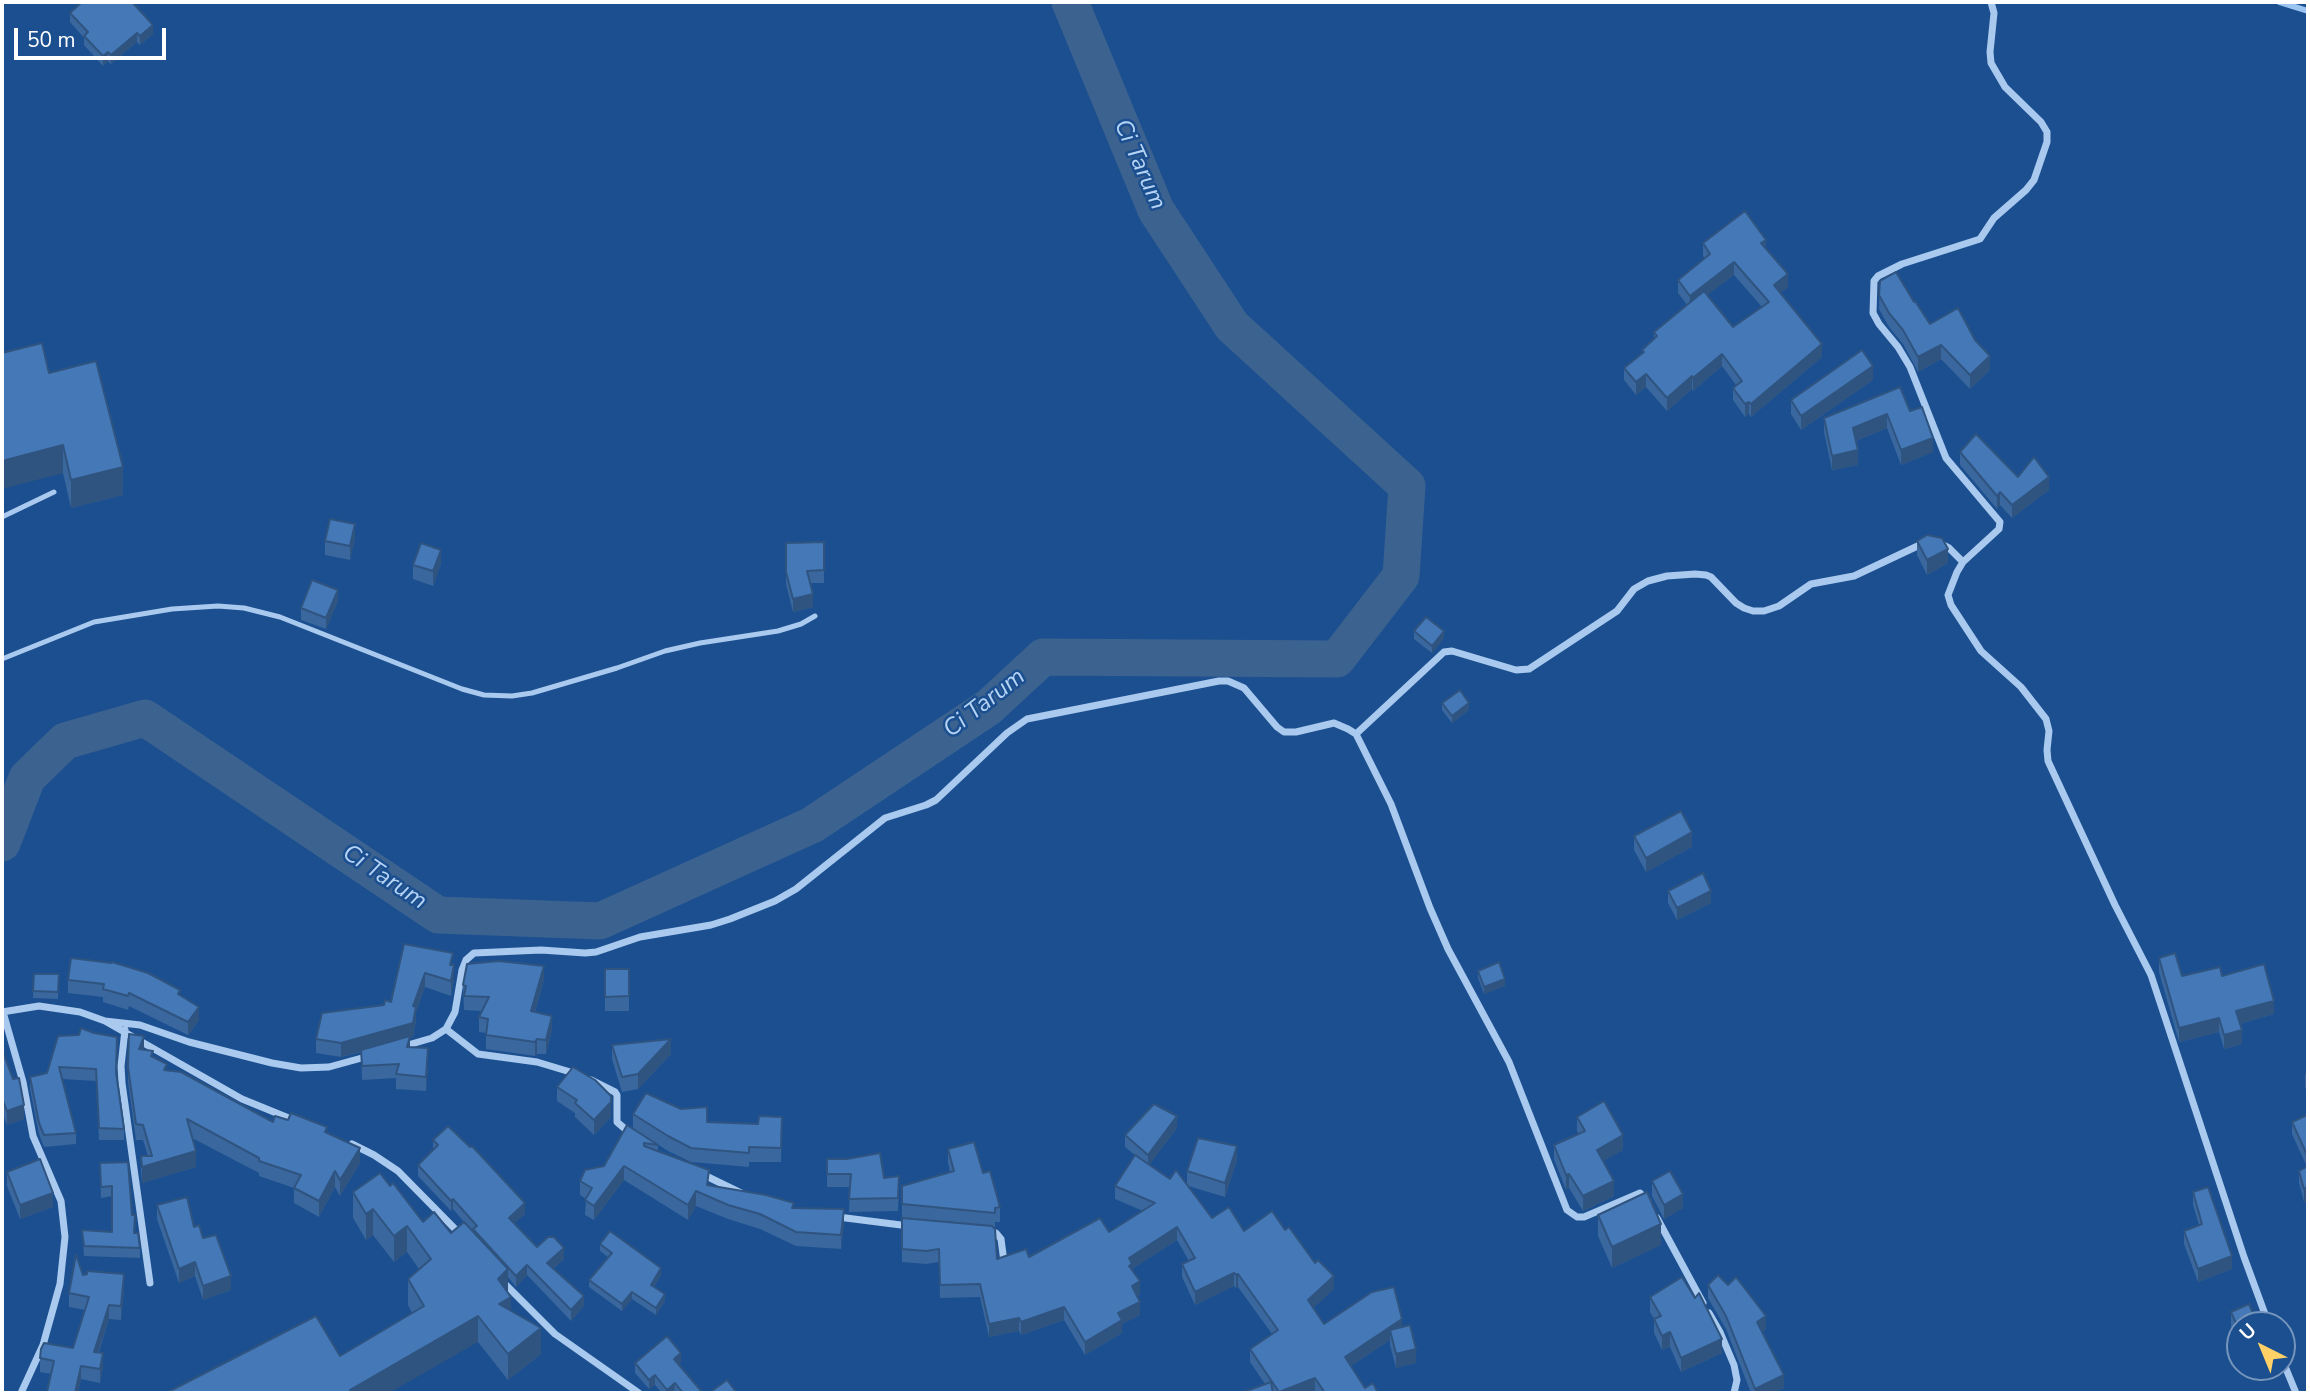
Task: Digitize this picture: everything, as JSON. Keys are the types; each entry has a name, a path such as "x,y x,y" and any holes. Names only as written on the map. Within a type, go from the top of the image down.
{"street":[{"path":"1991,2 1994,13 1990,52 1992,63 2005,87 2041,122 2047,132 2047,142 2034,180 1994,218 1980,239 1902,264 1878,276 1874,281 1872,301 1876,320 1898,347 1910,368 1946,458 2000,522 1999,529 1963,562 1951,583 1948,595 1951,605 1981,651 2021,687 2046,719 2049,730 2048,761 2151,975 2264,1311"},
{"path":"1356,734 1444,652 1452,651 1516,670 1529,669 1618,611 1634,589 1667,576 1706,575 1744,608 1764,611 1779,606 1811,584 1854,576 1926,542 1943,545 1963,562"},
{"path":"395,1049 432,1038 446,1028 456,1012 462,970 471,955 541,950 596,952 640,937 711,925 775,901 796,889 885,818 936,800 1007,733 1027,719 1228,681 1244,688 1284,732 1296,732 1334,723 1356,734 1391,804 1448,949 1509,1062 1566,1207 1574,1216 1584,1217 1639,1194 1645,1197 1720,1332 1734,1365 1737,1380 1734,1393"},
{"path":"21,1393 43,1345 60,1284 65,1237 61,1201 33,1136 23,1082 2,1012 40,1006 80,1013 140,1025 189,1042 301,1068 329,1067 383,1052"},
{"path":"105,1020 243,1099 302,1123"},
{"path":"446,1028 478,1054 553,1065 611,1088 617,1095 617,1122 634,1136"},
{"path":"125,1030 122,1083 150,1283"},
{"path":"349,1143 398,1171 466,1241"},
{"path":"689,1168 749,1197"},
{"path":"825,1215 913,1226"},
{"path":"974,1231 999,1236 1004,1262"},
{"path":"494,1273 555,1334 639,1393"}],"lane":[{"path":"2,517 54,492"},
{"path":"2,659 94,622 125,615 218,606 244,608 280,617 462,689 484,695 512,696 532,693 700,642 778,631 801,624 815,616"}],"building":[{"path":"82,2 132,2 153,25 140,36 137,33 111,55 108,52 103,56 84,36 88,32 70,13"},
{"path":"1745,211 1766,240 1761,243 1788,274 1774,285 1822,344 1751,404 1745,404 1733,388 1742,381 1722,354 1667,398 1646,374 1636,382 1624,368 1644,352 1642,350 1657,336 1654,332 1704,291 1733,327 1769,302 1734,262 1690,296 1678,280 1710,254 1703,243"},
{"path":"1896,272 1930,324 1958,308 1975,340 1990,356 1970,375 1941,345 1918,357 1879,295 1880,281"},
{"path":"42,343 49,373 96,361 123,467 71,480 63,445 2,461 2,353"},
{"path":"1862,350 1873,366 1801,416 1791,400"},
{"path":"1900,387 1910,411 1922,407 1933,438 1901,450 1887,414 1853,428 1858,450 1832,456 1824,418"},
{"path":"1976,434 2018,477 2034,457 2049,477 2012,505 2000,492 1997,496 1960,452"},
{"path":"330,519 355,524 350,546 325,541"},
{"path":"1927,535 1942,538 1948,549 1927,560 1917,541"},
{"path":"824,542 824,570 807,571 813,594 793,599 786,572 786,543"},
{"path":"421,543 441,550 433,571 413,565"},
{"path":"312,580 338,590 326,618 301,608"},
{"path":"1426,617 1444,631 1432,646 1414,631"},
{"path":"1460,690 1469,703 1452,716 1442,703"},
{"path":"1681,811 1692,832 1646,858 1634,836"},
{"path":"1703,873 1711,891 1677,908 1668,891"},
{"path":"404,944 453,953 450,965 454,965 451,981 425,973 413,1006 416,1007 413,1023 341,1043 316,1039 322,1013 384,1005 385,1000 391,1002"},
{"path":"2175,953 2182,976 2220,967 2222,976 2264,964 2274,1001 2236,1011 2242,1030 2224,1035 2219,1018 2179,1028 2159,958"},
{"path":"71,958 112,962 148,973 180,990 178,994 199,1007 188,1022 129,993 128,996 103,989 104,984 68,980"},
{"path":"499,961 544,966 531,1011 552,1016 546,1040 537,1039 535,1042 486,1035 488,1019 479,1017 489,997 464,996 466,986 463,985 467,964"},
{"path":"1499,962 1505,979 1484,987 1478,971"},
{"path":"605,969 629,969 629,996 605,997"},
{"path":"34,974 59,974 58,992 33,991"},
{"path":"81,1028 117,1037 116,1072 124,1129 99,1128 96,1069 59,1067 76,1133 44,1135 30,1077 47,1073 58,1036 79,1035"},
{"path":"129,1034 144,1036 139,1049 153,1051 151,1056 167,1064 164,1070 181,1072 273,1122 275,1116 288,1120 291,1113 327,1127 325,1132 360,1148 340,1180 335,1171 319,1201 294,1188 301,1175 259,1161 259,1158 187,1119 196,1151 142,1167 141,1156 152,1156 143,1125 136,1124 128,1067"},
{"path":"410,1036 407,1047 428,1048 426,1077 396,1074 399,1064 362,1066 361,1050"},
{"path":"671,1039 638,1074 622,1077 612,1045"},
{"path":"2,1050 13,1079 19,1078 24,1105 7,1111 2,1098"},
{"path":"573,1067 595,1080 611,1096 611,1102 594,1120 575,1103 577,1100 557,1087"},
{"path":"646,1093 681,1109 707,1107 707,1122 758,1124 759,1116 782,1117 781,1148 749,1147 749,1153 691,1148 633,1114"},
{"path":"1604,1101 1623,1135 1597,1150 1614,1181 1583,1196 1569,1174 1566,1175 1554,1145 1585,1131 1577,1117"},
{"path":"1154,1104 1177,1116 1148,1155 1125,1135"},
{"path":"2307,1115 2308,1117 2308,1157 2292,1122"},
{"path":"627,1125 658,1145 644,1143 644,1146 709,1170 707,1185 766,1195 794,1203 792,1208 844,1209 841,1235 796,1232 760,1214 728,1205 696,1191 688,1205 624,1166 594,1206 585,1200 592,1188 580,1181 585,1170 604,1166"},
{"path":"448,1126 472,1146 525,1203 509,1218 537,1247 548,1237 554,1237 564,1248 547,1263 584,1296 571,1310 527,1265 516,1276 473,1229 477,1226 418,1165 438,1145 433,1140"},
{"path":"1198,1138 1237,1146 1225,1183 1187,1171"},
{"path":"974,1142 983,1173 990,1171 1000,1207 995,1208 995,1213 902,1204 902,1186 954,1171 948,1149"},
{"path":"880,1153 884,1178 899,1176 898,1198 849,1199 851,1174 827,1174 827,1159 847,1159"},
{"path":"1135,1155 1170,1179 1176,1170 1212,1218 1229,1207 1244,1231 1272,1211 1285,1230 1289,1227 1315,1263 1318,1260 1334,1276 1308,1300 1324,1324 1372,1292 1394,1287 1402,1319 1345,1357 1365,1388 1373,1383 1378,1393 1325,1393 1315,1378 1279,1392 1250,1349 1278,1330 1238,1274 1234,1273 1195,1292 1182,1264 1195,1258 1177,1227 1129,1258 1132,1264 1129,1266 1140,1281 1132,1286 1140,1302 1118,1313 1122,1320 1085,1342 1064,1307 1021,1322 1019,1318 989,1324 980,1284 940,1285 939,1249 902,1249 902,1218 992,1226 995,1229 997,1259 1026,1249 1029,1257 1100,1218 1109,1232 1155,1203 1115,1186"},
{"path":"40,1159 53,1193 20,1205 7,1172"},
{"path":"128,1162 132,1215 135,1215 134,1233 138,1233 140,1248 84,1246 82,1230 112,1232 112,1186 101,1187 100,1163"},
{"path":"2308,1166 2308,1187 2304,1189 2299,1171"},
{"path":"1670,1171 1683,1194 1664,1205 1652,1181"},
{"path":"380,1173 390,1186 393,1183 423,1222 434,1212 451,1233 464,1222 508,1269 498,1279 511,1297 499,1304 541,1328 508,1354 478,1316 350,1390 354,1393 166,1393 316,1316 340,1356 424,1306 408,1279 431,1259 407,1226 394,1236 373,1209 366,1214 353,1192"},
{"path":"2208,1187 2232,1256 2198,1269 2184,1231 2202,1224 2193,1192"},
{"path":"1647,1192 1661,1224 1612,1247 1598,1215"},
{"path":"187,1197 194,1227 199,1225 203,1238 216,1235 231,1276 203,1286 195,1262 179,1269 157,1205"},
{"path":"610,1231 661,1268 651,1285 665,1294 656,1308 632,1292 622,1304 589,1280 612,1253 600,1244"},
{"path":"76,1255 83,1275 87,1274 87,1271 124,1274 121,1306 109,1305 94,1352 103,1353 100,1369 81,1366 75,1393 47,1392 54,1361 40,1358 41,1349 44,1343 73,1348 89,1297 69,1293"},
{"path":"1718,1275 1728,1285 1736,1277 1766,1316 1757,1322 1784,1375 1755,1389 1726,1316 1708,1285"},
{"path":"1682,1277 1695,1298 1699,1293 1722,1339 1681,1358 1670,1332 1662,1336 1654,1319 1661,1316 1650,1297"},
{"path":"2249,1304 2252,1311 2233,1311"},
{"path":"1410,1325 1416,1349 1396,1354 1390,1330"},
{"path":"667,1336 681,1353 674,1359 703,1393 683,1393 675,1383 667,1390 655,1375 649,1380 635,1363"},
{"path":"727,1380 737,1393 709,1393"},
{"path":"1271,1382 1273,1393 1241,1393"}],"waterway":[{"name":"Ci Tarum","path":"2,843 27,778 65,741 145,718 438,915 600,921 812,825 989,707 1043,657 1337,659 1401,576 1407,486 1232,326 1156,210 1070,2"},
{"path":"2279,2 2308,11"}]}
